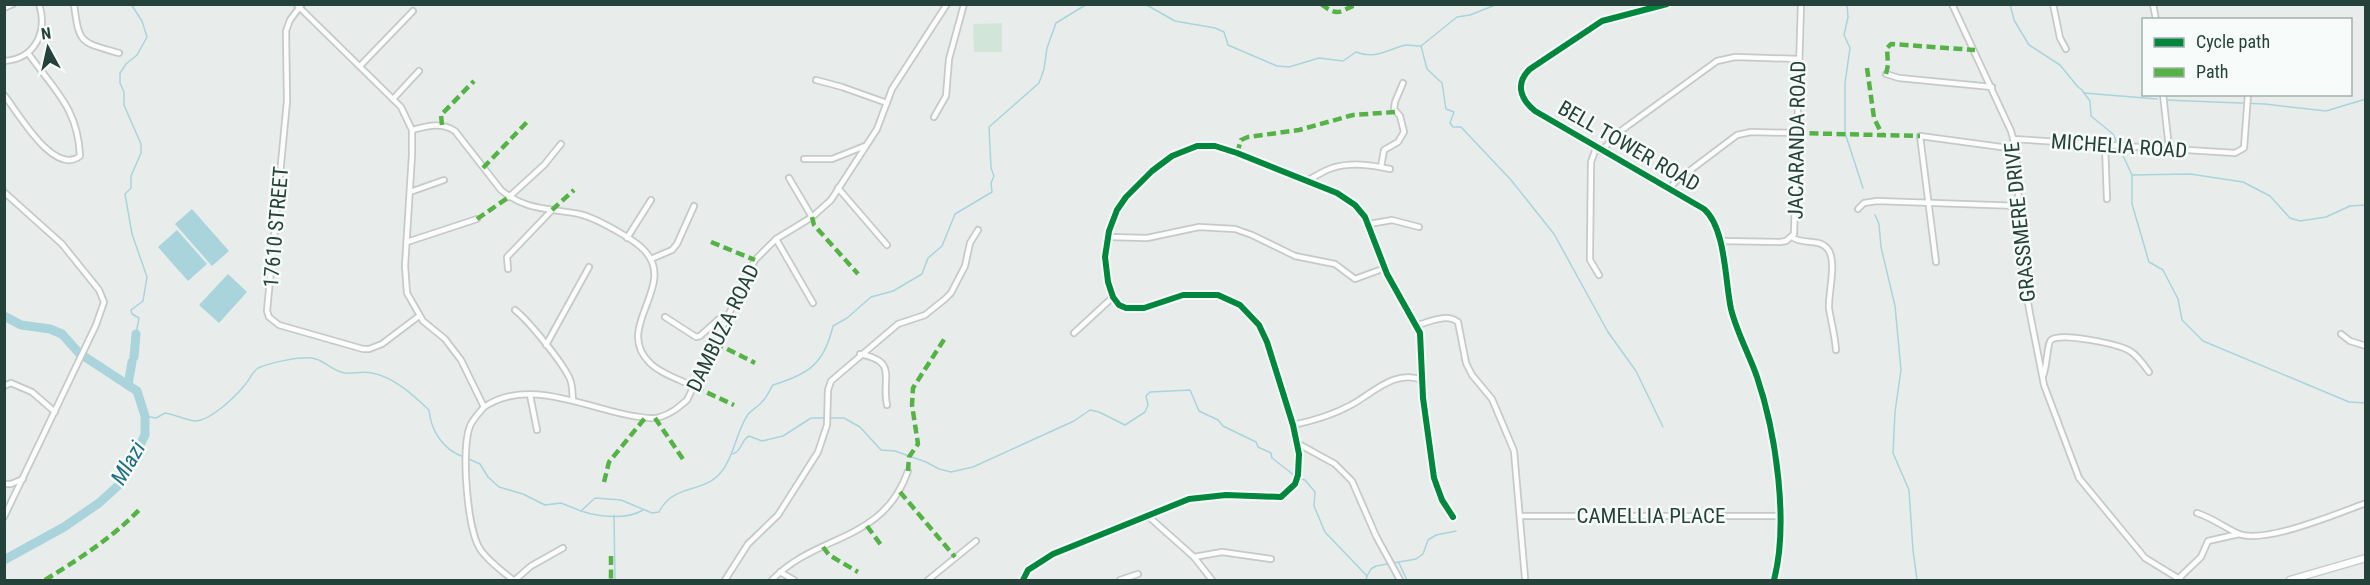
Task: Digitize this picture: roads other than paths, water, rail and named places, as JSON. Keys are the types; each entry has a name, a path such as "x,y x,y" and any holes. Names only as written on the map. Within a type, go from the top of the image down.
{"street":[{"path":"4,8 13,4"},
{"path":"4,61 13,61 28,53 35,46 42,30 43,18 39,4"},
{"path":"74,4 77,30 82,39 119,52"},
{"name":"DAMBUZA ROAD","path":"484,407 501,397 530,395 573,400 622,414 658,418 675,411 687,400 695,387 755,260 776,239 823,210 869,143 900,76 947,4"},
{"path":"934,117 946,96 951,52 964,4"},
{"name":"BELL TOWER ROAD","path":"1667,4 1610,18 1596,25 1530,69 1522,79 1521,94 1535,111 1710,214 1720,241 1731,310 1756,376 1774,449 1781,516 1774,580"},
{"name":"JACARANDA ROAD","path":"1720,241 1780,242 1792,237 1795,230 1801,4"},
{"name":"GRASSMERE DRIVE","path":"1952,4 1992,87 2016,149 2022,268 2043,379 2083,485 2145,558 2179,580"},
{"path":"2053,4 2060,38 2066,49"},
{"path":"299,6 401,107 412,130 405,266 407,293 419,316 453,348 484,407 471,425 466,445 465,463 473,530 478,546 486,557 514,580 531,566 563,549"},
{"name":"17610 STREET","path":"299,6 286,31 286,116 267,311 274,323 363,349 382,344 419,316"},
{"path":"360,66 413,12"},
{"path":"4,95 48,152 61,160 74,161 80,156 75,125 69,108 28,53"},
{"path":"1599,275 1590,260 1591,162 1598,149 1717,62 1735,57 1799,59"},
{"path":"393,99 419,71"},
{"path":"1886,74 1899,78 1992,87"},
{"path":"816,80 886,103"},
{"path":"1381,167 1384,150 1398,142 1404,132 1400,116 1394,110 1403,82"},
{"path":"2163,96 2169,148"},
{"name":"MICHELIA ROAD","path":"2013,139 2169,148 2225,154 2241,152 2244,148 2248,96"},
{"path":"412,130 442,125 455,131 490,177 509,197 528,206 585,215 644,249 651,259 655,277 654,287 637,329 642,354 651,364 695,387"},
{"path":"1669,189 1676,181 1737,135 1751,132 1796,133"},
{"path":"1936,261 1920,136 2016,149"},
{"path":"804,159 832,159 861,150 869,143"},
{"path":"509,197 544,165 561,144"},
{"path":"2105,145 2107,199"},
{"path":"1023,580 1028,570 1053,554 1190,499 1226,495 1274,498 1286,495 1295,484 1298,475 1297,442 1293,425 1267,342 1258,326 1240,305 1218,295 1194,294 1134,310 1119,305 1113,297 1106,270 1108,237 1118,210 1126,197 1152,171 1172,156 1188,148 1215,146 1237,153 1344,197 1360,210 1369,224 1384,268 1401,302 1417,325 1422,342 1422,380 1434,477 1442,500 1453,517"},
{"path":"1306,181 1337,167 1366,164 1390,169"},
{"path":"789,178 812,218"},
{"path":"410,192 444,180"},
{"path":"838,188 887,245"},
{"path":"4,192 62,244 99,290 104,302 55,412 4,517"},
{"path":"627,238 651,200"},
{"path":"1858,209 1864,203 1877,201 2020,206"},
{"path":"651,259 672,250 677,244 694,206"},
{"path":"508,269 507,257 552,210"},
{"path":"407,242 477,219"},
{"path":"1369,224 1392,220 1419,227"},
{"path":"1108,237 1147,238 1199,227 1235,229 1295,256 1335,264 1355,279 1384,268"},
{"path":"725,580 748,544 778,515 818,452 827,425 831,381 898,324 925,315 951,293 965,266 970,243 978,230"},
{"path":"1792,237 1805,243 1822,244 1832,257 1829,309 1836,350"},
{"path":"776,239 813,303"},
{"path":"546,345 590,267"},
{"path":"1074,333 1113,297"},
{"path":"515,310 546,345 569,376 573,400"},
{"path":"665,317 696,337 719,320 725,320"},
{"path":"1417,325 1446,318 1453,318 1458,322 1466,363 1492,399 1511,440 1517,465 1525,578"},
{"path":"2342,334 2350,341 2366,346"},
{"path":"2043,379 2048,363 2048,344 2059,337 2101,342 2122,348 2136,356 2150,372"},
{"path":"860,354 876,358 884,365 887,378 885,389 887,405"},
{"path":"1293,425 1319,419 1349,406 1391,380 1414,376 1422,380"},
{"path":"4,386 11,382 23,386 55,412"},
{"path":"530,395 537,430"},
{"path":"1297,442 1335,464 1349,476 1376,536 1400,580"},
{"path":"772,580 787,565 806,553 867,526 900,492 908,471"},
{"path":"4,484 23,479"},
{"path":"2179,580 2201,557 2208,541 2239,534 2281,531 2366,503"},
{"path":"2197,513 2216,520 2239,534"},
{"path":"1148,516 1194,557 1212,580"},
{"name":"CAMELLIA PLACE","path":"1520,516 1781,516"},
{"path":"928,580 976,541"},
{"path":"1194,557 1222,552 1271,559"},
{"path":"2290,580 2366,558"},
{"path":"780,572 794,580"},
{"path":"1120,580 1138,574"}],"water":[{"path":"192,209 229,251 212,266 175,224"},
{"path":"177,230 207,264 188,281 158,247"},
{"path":"228,274 247,292 219,323 199,305"}],"waterway":[{"path":"131,4 142,21 147,37 137,55 126,64 120,73 124,105 141,144 141,153 131,176 131,188 125,194 132,234 147,277 143,301 131,310 132,314 139,318 136,334"},
{"path":"469,459 480,464 488,477 499,487 523,494 545,505 561,503 581,511 595,498 621,500 652,513 659,512 673,496 715,478 726,465 747,416 764,400 773,385 805,372 813,366 825,350 833,326 847,318 871,297 893,291 922,274 928,258 942,246 955,214 992,192 991,183 994,176 991,168 989,127 1039,83 1047,48 1056,23 1087,4"},
{"path":"1145,4 1175,21 1215,28 1224,32 1228,45 1277,66 1289,67 1319,58 1343,61 1356,52 1369,55 1406,45 1421,46 1457,17 1470,15 1498,4"},
{"path":"1847,4 1848,17 1844,35 1850,48 1845,83 1845,133 1863,188"},
{"path":"2010,4 2014,20 2029,45 2060,65 2090,101 2091,116 2113,134 2132,175 2132,204 2149,262 2163,270 2178,299 2182,320 2203,341 2349,402 2366,403"},
{"path":"1421,46 1427,69 1442,83 1446,109 1454,112 1450,123 1453,127 1461,127 1511,180 1554,234 1608,332 1636,371 1663,427"},
{"path":"2084,93 2157,99"},
{"path":"2165,100 2265,104 2326,111 2366,99"},
{"path":"2132,175 2190,174 2243,182 2270,196 2290,218 2300,221 2326,217 2350,206 2366,205"},
{"path":"1875,215 1879,224 1881,247 1895,306 1901,370 1895,412 1893,453 1909,490 1917,580"},
{"name":"Mlazi","path":"4,316 21,325 50,329 62,334 79,353 137,391 145,416 145,435 121,483 99,503 64,527 4,560"},
{"path":"134,357 136,334"},
{"path":"145,416 156,418 165,413 193,421 202,420 229,402 258,368 286,360 310,358 320,360 341,372 365,372 388,378 429,410 432,425 439,439 450,450 464,457"},
{"path":"128,385 132,362"},
{"path":"733,454 749,436 762,441 783,436 811,418 844,418 860,427 881,450 895,451 951,472 973,467 1074,421 1090,410 1125,425 1145,412 1148,405 1146,396 1150,392 1190,390 1199,411 1256,442 1258,447 1271,453 1272,458 1295,476"},
{"path":"1301,479 1305,480 1315,492 1314,506 1325,532 1367,576 1366,580"},
{"path":"581,511 613,516 629,515 643,510"},
{"path":"614,515 615,580"},
{"path":"1367,576 1376,566 1416,559 1423,554 1428,540 1436,535 1456,531"},
{"path":"1399,563 1407,580"}]}
